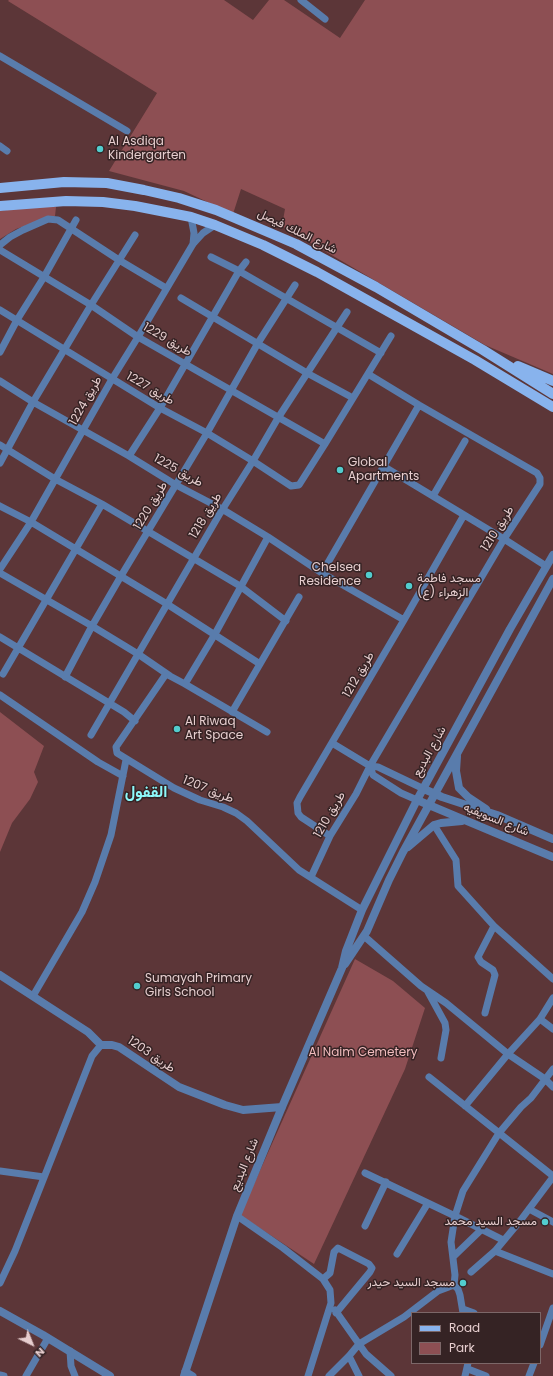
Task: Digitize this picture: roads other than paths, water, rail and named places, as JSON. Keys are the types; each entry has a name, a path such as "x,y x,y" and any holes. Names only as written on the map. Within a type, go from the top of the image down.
{"main road":[{"name":"شارع الملك فيصل","path":"0,188 64,182 107,183 179,198 216,210 296,244 376,287 483,350 553,394"},
{"path":"0,206 66,202 103,202 135,206 191,217 215,225 263,245 317,272 475,360 553,407"},
{"path":"483,350 553,382"},
{"path":"475,360 553,416"}],"street":[{"path":"301,0 325,19"},
{"path":"0,56 127,131"},
{"path":"0,146 7,151"},
{"path":"191,217 194,233 193,244"},
{"path":"0,245 10,237 23,230 48,220 58,220 119,260 166,288"},
{"path":"0,352 17,320 44,277 76,220"},
{"name":"طريق 1224","path":"0,569 31,522 112,379 193,244 198,237 215,225"},
{"path":"0,462 91,305 135,235"},
{"name":"طريق 1229","path":"0,250 91,305 138,337 325,444"},
{"path":"211,257 239,271 381,353"},
{"path":"129,456 160,408 239,271 246,262"},
{"name":"طريق 1220","path":"65,677 120,576 207,433 258,343 295,285"},
{"path":"181,298 353,398"},
{"name":"طريق 1227","path":"0,310 160,408 207,433 291,486 298,485 325,444"},
{"name":"طريق 1218","path":"91,735 222,509 253,462 278,418 347,312"},
{"path":"325,444 390,336"},
{"name":"طريق 1210","path":"311,877 330,836 356,794 370,766 504,539 540,484 540,478 537,473 368,374"},
{"name":"طريق 1225","path":"0,381 176,484 222,509 268,537 322,573 404,620"},
{"path":"322,573 419,405"},
{"path":"433,496 465,441"},
{"path":"0,445 55,479 102,504 240,586 286,622"},
{"path":"383,466 546,566"},
{"path":"3,674 102,504"},
{"path":"0,506 31,522 167,604 260,664"},
{"name":"طريق 1212","path":"330,836 301,817 297,809 300,797 464,515"},
{"path":"185,684 215,634 268,537"},
{"name":"شارع البديع","path":"184,1373 237,1216 342,968 346,951 362,910 417,800 510,628 553,555"},
{"path":"0,573 92,626 138,654 166,674 267,732"},
{"name":"شارع البديع","path":"342,968 364,936 403,852 553,579"},
{"path":"232,712 286,622 299,597"},
{"path":"0,637 135,721"},
{"name":"طريق 1207","path":"166,674 116,747 116,753 184,793 236,813 290,862 362,910"},
{"path":"0,695 98,762 123,776"},
{"path":"332,743 370,766 378,767 435,794"},
{"path":"457,753 457,779 462,792 497,815"},
{"path":"33,996 82,912 95,882 111,835 126,760"},
{"path":"370,766 373,775 401,793 429,806"},
{"name":"شارع السويفيه","path":"435,794 497,815 553,839"},
{"name":"شارع السويفيه","path":"429,806 553,856"},
{"path":"403,852 434,825 441,822 465,820"},
{"path":"434,825 456,860 458,886 494,926 553,980"},
{"path":"485,1013 495,975 493,970 481,962 478,957 494,926"},
{"path":"364,936 427,990 446,1002 508,1054 545,1079 553,1087"},
{"path":"0,975 88,1032 101,1045 92,1056 15,1251 0,1282"},
{"path":"427,990 445,1023 446,1030 441,1058"},
{"path":"465,1106 508,1054 540,1019 553,998"},
{"path":"540,1019 553,1029"},
{"name":"طريق 1203","path":"101,1045 112,1045 119,1047 178,1087 225,1105 243,1110 282,1107"},
{"path":"463,1311 458,1289 454,1285 455,1275 451,1242 455,1216 463,1191 499,1133 521,1107 531,1098 553,1069"},
{"path":"429,1077 553,1177 495,1251 471,1272"},
{"path":"0,1171 44,1177"},
{"path":"364,1173 386,1182 503,1240"},
{"path":"365,1226 386,1182"},
{"path":"397,1254 428,1203"},
{"path":"529,1209 553,1222"},
{"path":"237,1216 283,1248 323,1279 330,1290 331,1303 336,1314 366,1354 392,1376"},
{"path":"453,1257 482,1229"},
{"path":"323,1279 330,1273 334,1252 338,1248 369,1264 372,1268 336,1314"},
{"path":"495,1251 553,1274"},
{"path":"329,1376 359,1344 404,1317 438,1291 454,1285"},
{"path":"308,1376 331,1303"},
{"path":"542,1336 553,1308"},
{"path":"0,1311 110,1376"},
{"path":"26,1376 48,1338"},
{"path":"70,1351 71,1366 75,1376"},
{"path":"349,1356 359,1376"},
{"path":"529,1376 534,1364"},
{"path":"467,1369 486,1376"},
{"path":"184,1373 193,1376"},
{"path":"0,1375 4,1376"}],"place":[{"name":"Al Asdiqa Kindergarten","path":"100,149"},
{"name":"Global Apartments","path":"340,470"},
{"name":"Chelsea Residence","path":"369,575"},
{"name":"مسجد فاطمة الزهراء (ع)","path":"409,586"},
{"name":"Al Riwaq Art Space","path":"177,729"},
{"name":"Sumayah Primary Girls School","path":"137,986"},
{"name":"مسجد السيد محمد","path":"545,1222"},
{"name":"مسجد السيد حيدر","path":"463,1283"}],"district":[{"name":"القفول","path":"146,793"}],"park label":[{"name":"Al Naim Cemetery","path":"363,1053"}]}
